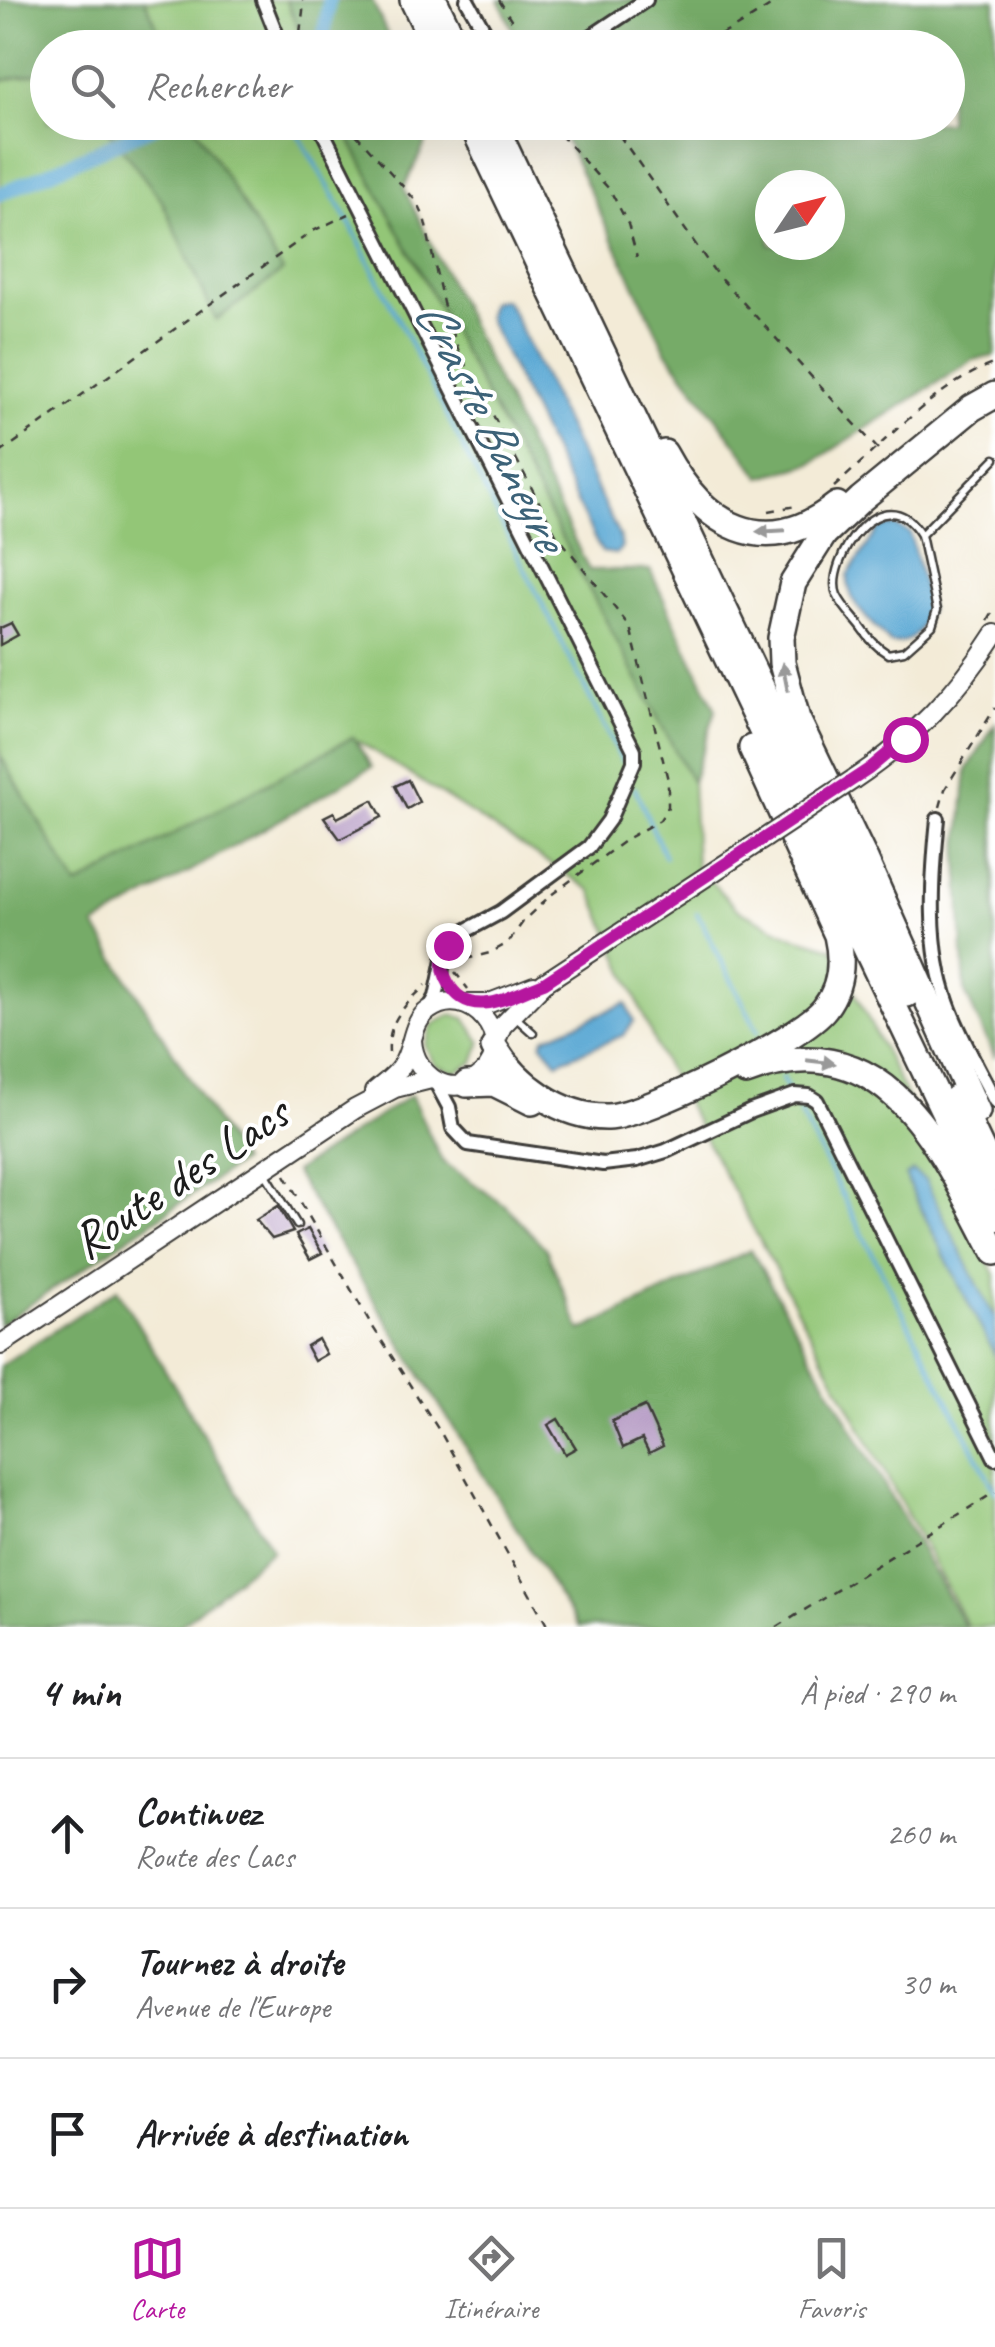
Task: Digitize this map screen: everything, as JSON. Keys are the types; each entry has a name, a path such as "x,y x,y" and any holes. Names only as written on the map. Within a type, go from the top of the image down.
{"highway":[{"path":"413,0 427,30"},
{"path":"434,0 448,30"},
{"path":"481,140 995,1178"},
{"path":"501,140 709,604 995,1218"},
{"path":"523,186 675,472 693,499 732,527 774,533 817,519 966,399 995,384"},
{"path":"995,395 972,408 824,534 793,583 781,638 782,663 798,720 995,1152"},
{"path":"495,1045 510,1068 544,1097 576,1112 610,1117 660,1101 784,1040 818,1016 835,991 842,962 837,935 719,670 709,604"},
{"path":"465,1084 494,1083 557,1115 605,1127 636,1122 769,1064 806,1060 848,1067 886,1086 920,1120 995,1252"}],"main road":[{"path":"544,983 487,1004 471,998 430,1010 420,1018 412,1040 417,1064 433,1080 465,1084 488,1068 502,1026 544,983 854,778 932,714 975,664 991,628"},
{"path":"471,998 486,1019 495,1045"},
{"name":"Route des Lacs","path":"355,1109 399,1070 412,1040"},
{"name":"Route des Lacs","path":"0,1345 355,1109 395,1088 433,1080"}],"street":[{"path":"263,0 275,30"},
{"path":"467,0 484,30"},
{"path":"601,30 646,0"},
{"path":"327,140 634,750 634,762 624,786 596,840 501,912 455,937 445,949 430,1010"},
{"path":"938,819 934,886 940,975 948,1005 995,1101"},
{"path":"443,969 455,994 471,998"},
{"path":"433,1080 449,1108 453,1128 468,1144 603,1164 652,1156 767,1104 795,1095 809,1096 826,1115 995,1458"},
{"path":"449,1108 465,1084"}],"lane":[{"path":"921,535 995,459"},
{"path":"896,511 912,521 921,535 937,610 932,626 904,650 888,654 875,646 838,596 834,582 836,566 862,529 879,514 896,511"},
{"path":"512,1015 533,1033"},
{"path":"270,1165 298,1225"}],"path":[{"path":"298,30 304,17 303,0"},
{"path":"499,0 518,30"},
{"path":"729,30 780,0"},
{"path":"361,140 417,202 442,303 458,349 556,534 630,627 668,780 668,807 660,820 640,830 532,911 508,943 490,953 459,959 453,966 471,998"},
{"path":"565,140 610,190 628,224 637,257"},
{"path":"623,140 715,272 878,449"},
{"path":"0,453 313,231 349,214"},
{"path":"832,489 950,386 973,371 995,364"},
{"path":"768,512 804,504"},
{"path":"991,628 995,608"},
{"path":"938,819 945,790 995,708"},
{"path":"399,1070 388,1051 391,1027 407,1002 427,983 432,966 443,969"},
{"path":"270,1165 442,1435 548,1627"},
{"path":"778,1627 992,1493"}],"green space":[{"path":"0,0 145,0 158,30 30,30 30,75 0,81"},
{"path":"145,0 286,0 299,30 158,30"},
{"path":"286,0 372,0 385,30 299,30"},
{"path":"499,0 995,0 995,356 973,360 812,463 761,477 666,351 565,140 965,140 965,30 513,30"},
{"path":"30,75 30,140 350,140 692,782 696,866 737,909 792,936 833,948 995,1275 995,1627 968,1627 659,1053 591,890 353,738 76,887 0,755 0,81"},
{"path":"115,140 203,140 283,271 216,320 162,201"},
{"path":"350,140 427,140 404,188 589,570 650,570 716,710 692,782"},
{"path":"995,724 995,1058 965,993 958,858 967,770"},
{"path":"353,737 372,767 95,926 241,1162 0,1325 0,755 77,886"},
{"path":"451,1015 465,1018 481,1042 474,1062 455,1072 435,1065 425,1046 432,1025"},
{"path":"411,1095 442,1161 506,1206 546,1249 581,1331 751,1250 965,1627 578,1627 294,1172"},
{"path":"117,1289 272,1550 178,1627 0,1627 0,1366"}],"water":[{"path":"505,300 510,307 619,536 622,547 616,554 602,552 596,542 487,317 490,303"},
{"path":"894,525 910,533 929,609 910,639 890,643 855,603 848,575 879,528"},
{"path":"626,1003 634,1021 624,1035 557,1062 542,1044 544,1038"},
{"path":"913,1171 925,1180 995,1319 995,1356 909,1185 906,1176"}],"building":[{"path":"11,623 18,635 0,645 0,628"},
{"path":"408,780 419,802 407,809 395,786"},
{"path":"373,800 382,817 340,839 324,817 334,812 337,818"},
{"path":"278,1206 293,1232 272,1239 256,1220"},
{"path":"308,1229 322,1253 310,1259 296,1235"},
{"path":"318,1339 326,1354 314,1361 306,1346"},
{"path":"645,1406 663,1446 649,1453 642,1439 623,1448 612,1421"},
{"path":"558,1419 576,1448 565,1454 548,1425"}],"waterway":[{"path":"325,30 329,0"},
{"path":"0,194 123,140"},
{"name":"Craste Baneyre","path":"301,140 350,224 622,761"},
{"name":"Craste Baneyre","path":"635,788 665,857"},
{"name":"Craste Baneyre","path":"697,913 758,1032"},
{"name":"Craste Baneyre","path":"782,1078 787,1088"},
{"name":"Craste Baneyre","path":"800,1113 995,1491"}],"route":[{"path":"448,945 443,973 451,990 466,1004 502,1000 544,983 869,769 905,739"}]}
